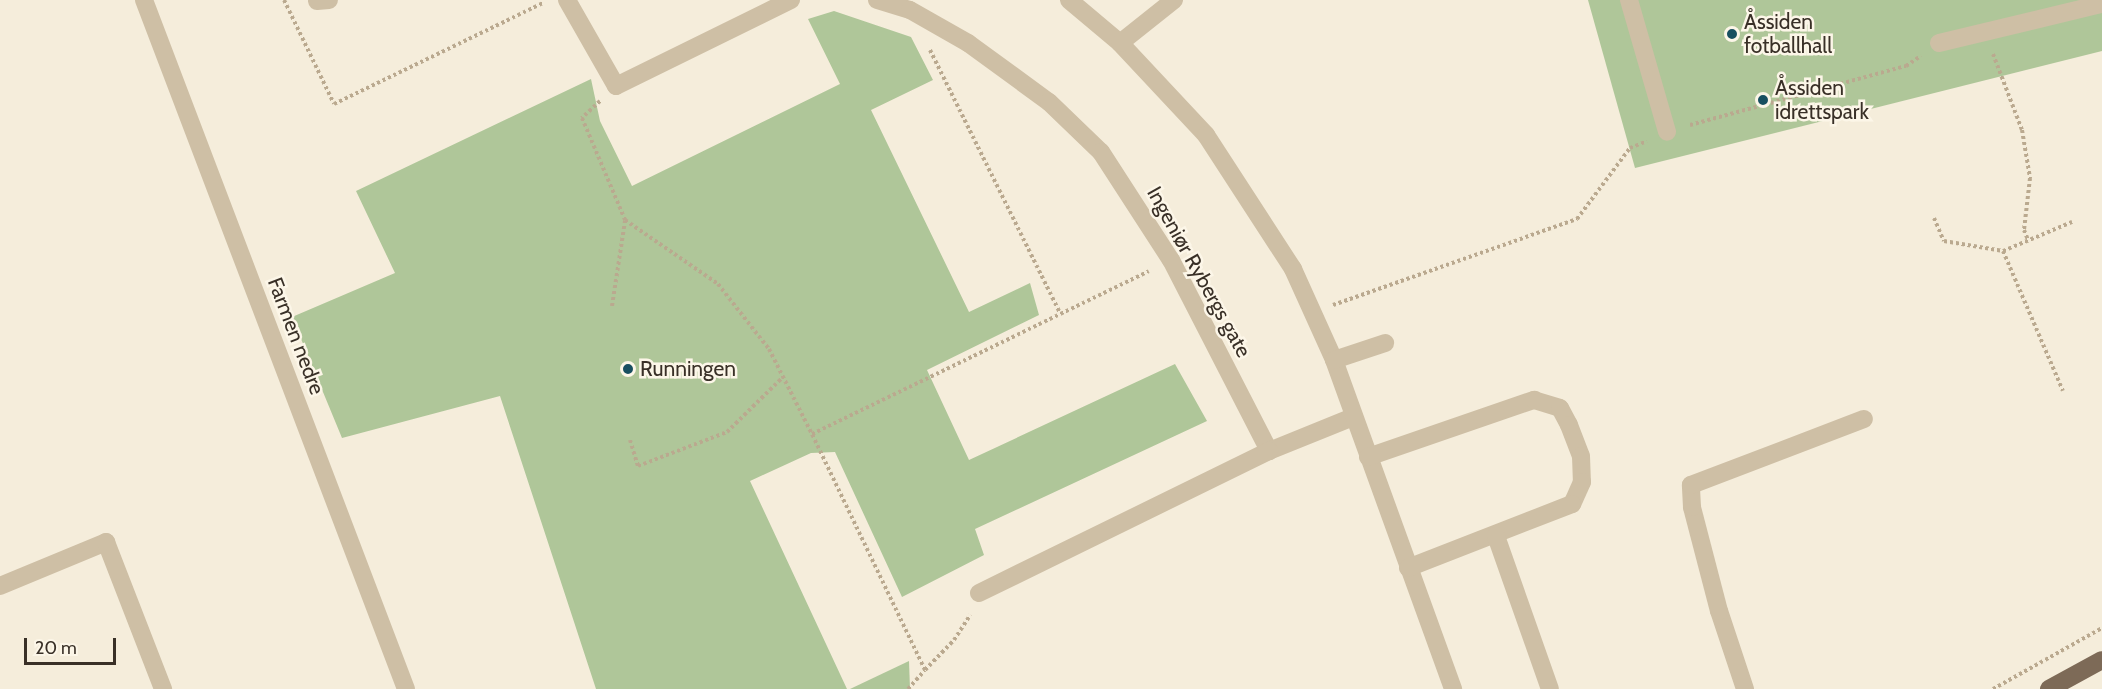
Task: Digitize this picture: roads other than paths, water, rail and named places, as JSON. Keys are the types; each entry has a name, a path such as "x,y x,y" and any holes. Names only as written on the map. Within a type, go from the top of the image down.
{"main road":[{"path":"2049,689 2102,660"}],"street":[{"name":"Farmen nedre","path":"144,0 406,689"},
{"path":"567,0 616,86 790,0"},
{"name":"Ingeniør Rybergs gate","path":"877,0 910,10 968,44 1058,110 1101,152 1171,260 1269,451"},
{"path":"1069,0 1120,43 1206,135 1235,175 1293,269 1334,360 1453,689"},
{"path":"1120,43 1174,0"},
{"path":"1629,0 1667,132"},
{"path":"1939,43 2102,4"},
{"path":"1334,360 1385,343"},
{"path":"1368,457 1534,400 1560,408 1581,456 1578,497 1572,504 1496,536 1408,568"},
{"path":"979,593 1269,451 1353,417"},
{"path":"1745,689 1719,611 1692,507 1691,485 1864,419"},
{"path":"1496,536 1550,689"},
{"path":"0,586 106,542 163,689"}],"place":[{"name":"Åssiden fotballhall","path":"1732,34"},
{"name":"Åssiden idrettspark","path":"1763,100"},
{"name":"Runningen","path":"628,369"}]}
